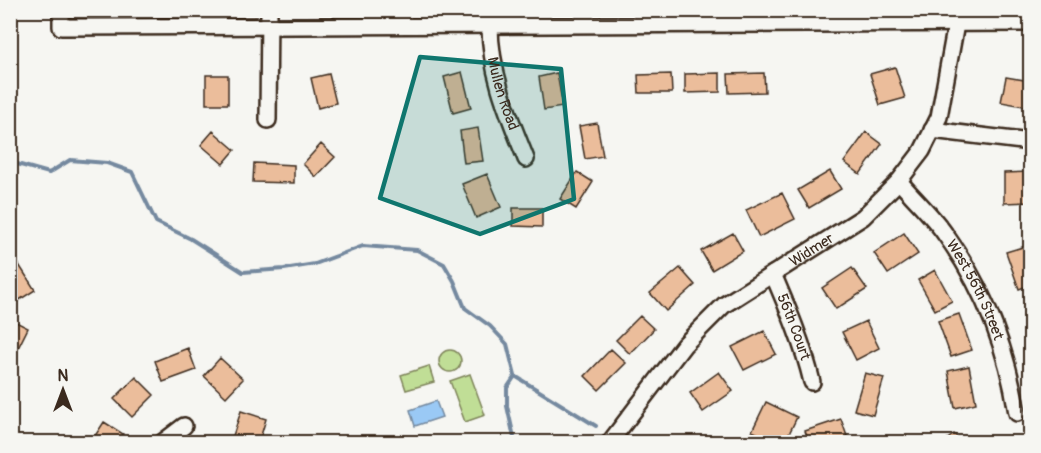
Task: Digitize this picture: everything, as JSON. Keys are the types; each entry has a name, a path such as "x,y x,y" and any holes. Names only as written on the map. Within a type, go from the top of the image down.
{"street":[{"path":"61,10 61,27 490,26 664,18 956,24 1030,23"},
{"path":"268,120 269,10"},
{"name":"Widmer","path":"610,442 684,345 724,305 863,217 899,181 922,151 939,117 956,24"},
{"name":"Mullen Road","path":"490,26 498,88 526,159"},
{"path":"932,130 1030,142"},
{"name":"West 56th Street","path":"899,181 944,233 989,309 1006,359 1017,413"},
{"name":"56th Court","path":"773,274 799,336 812,382"},
{"path":"163,442 184,426"}],"highlighted area":[{"path":"420,57 561,69 574,199 480,234 380,198"}],"green space":[{"path":"450,350 458,353 461,361 458,369 450,372 442,369 439,361 442,353"},
{"path":"429,366 434,382 406,390 401,375"},
{"path":"470,374 485,415 465,422 450,381"}],"water":[{"path":"436,401 442,417 415,426 410,410"}],"building":[{"path":"895,67 905,98 880,105 870,74"},
{"path":"462,72 471,108 453,113 444,77"},
{"path":"557,73 563,107 544,110 539,77"},
{"path":"720,73 720,92 685,93 685,74"},
{"path":"764,73 765,92 729,93 728,74"},
{"path":"329,74 336,103 318,108 311,78"},
{"path":"671,74 672,93 639,93 638,75"},
{"path":"206,75 228,75 228,104 206,104"},
{"path":"1006,77 1030,81 1030,107 1001,102"},
{"path":"597,123 603,156 585,159 579,126"},
{"path":"478,128 483,161 464,163 460,131"},
{"path":"213,131 235,150 223,164 201,145"},
{"path":"866,132 882,144 860,174 844,162"},
{"path":"321,144 335,157 316,177 303,164"},
{"path":"254,163 294,165 294,183 253,182"},
{"path":"830,171 841,189 809,208 798,190"},
{"path":"577,172 593,182 576,209 560,199"},
{"path":"1030,172 1030,202 1004,203 1004,173"},
{"path":"487,174 501,207 476,218 462,184"},
{"path":"782,193 795,219 759,237 746,210"},
{"path":"513,208 542,208 542,227 513,226"},
{"path":"733,233 743,251 712,270 701,251"},
{"path":"904,233 918,254 888,274 874,253"},
{"path":"1026,246 1030,259 1030,285 1019,289 1006,252"},
{"path":"16,260 35,290 10,306 10,263"},
{"path":"680,268 695,285 666,311 650,293"},
{"path":"852,268 867,289 836,309 822,288"},
{"path":"935,270 952,301 935,310 918,280"},
{"path":"959,314 972,350 951,357 938,321"},
{"path":"640,316 654,329 630,354 616,340"},
{"path":"10,319 28,328 13,358 10,357"},
{"path":"866,321 879,348 856,360 842,332"},
{"path":"764,331 776,354 744,370 732,347"},
{"path":"188,348 196,370 163,382 155,361"},
{"path":"611,349 626,363 599,390 585,376"},
{"path":"220,358 243,379 226,397 204,376"},
{"path":"969,366 976,403 955,408 948,371"},
{"path":"719,372 733,391 703,412 690,393"},
{"path":"865,373 884,378 873,415 854,410"},
{"path":"136,377 154,395 132,417 114,399"},
{"path":"766,402 797,417 785,442 777,442 752,431"},
{"path":"241,411 266,419 259,442 231,442"},
{"path":"841,419 849,442 809,442 805,431"},
{"path":"104,422 123,434 118,442 91,442"},
{"path":"954,434 962,442 944,442"}],"waterway":[{"path":"10,162 49,173 70,160 107,163 132,172 156,222 191,239 243,272 315,264 363,246 417,250 444,264 465,308 490,326 507,344 515,376 596,426"},
{"path":"515,376 507,388 507,406 515,442"}]}
